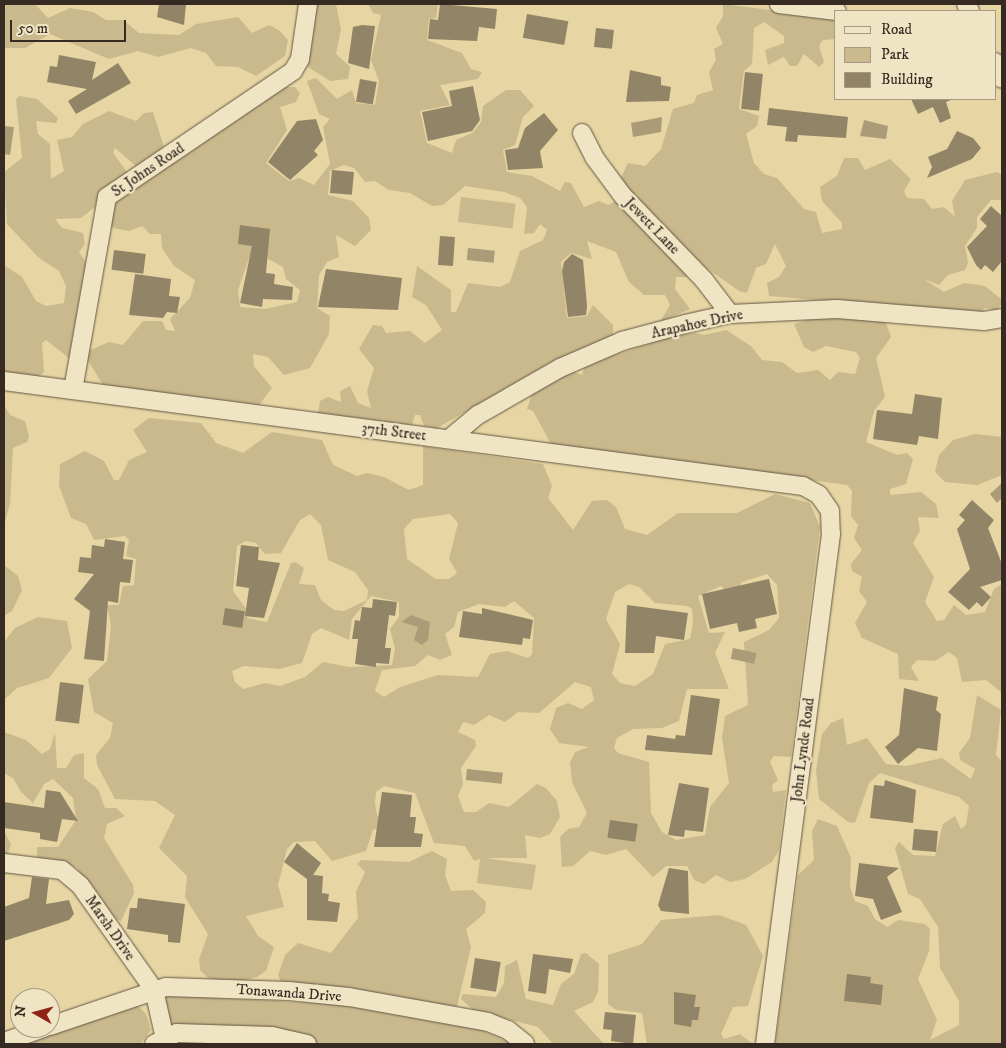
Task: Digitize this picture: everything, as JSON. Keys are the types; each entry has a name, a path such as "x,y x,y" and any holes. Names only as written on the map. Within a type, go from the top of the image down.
{"street":[{"name":"St Johns Road","path":"73,390 107,197 293,71 300,59 308,4"},
{"path":"779,4 834,11"},
{"path":"996,64 1002,79"},
{"name":"Jewett Lane","path":"582,132 594,157 623,196 704,280 730,314"},
{"name":"Arapahoe Drive","path":"449,439 478,415 560,368 622,341 730,314 837,309 984,321 1002,318"},
{"name":"37th Street","path":"4,382 785,483"},
{"name":"John Lynde Road","path":"765,1044 832,524 830,511 819,495 803,486 785,483"},
{"name":"Marsh Drive","path":"4,863 62,870 80,885 154,990"},
{"path":"154,990 159,1041 177,1033 272,1036 307,1044"},
{"name":"Tonawanda Drive","path":"60,1023 154,990 289,991 349,996 488,1022 508,1030 525,1044"}],"green space":[{"path":"4,4 35,4 48,18 70,8 93,12 106,20 123,20 139,33 179,35 196,24 238,17 252,33 269,25 280,31 288,40 285,56 256,76 238,67 216,66 206,53 191,48 158,57 138,51 109,59 50,34 25,48 4,48"},
{"path":"316,4 336,4 341,29 336,54 350,67 348,79 330,81 308,67"},
{"path":"368,4 438,4 436,18 429,19 427,40 462,53 471,69 482,72 478,79 440,85 450,105 420,111 427,143 452,153 456,140 472,133 481,122 483,106 506,90 520,90 534,106 523,117 515,145 503,150 507,172 532,176 560,191 565,182 571,183 584,207 599,201 608,205 618,200 690,277 676,277 675,289 690,309 660,322 670,305 665,295 644,295 629,282 616,252 587,241 592,259 571,253 561,262 567,318 587,316 593,305 613,325 613,337 550,364 437,428 424,426 420,415 415,415 412,425 318,413 320,401 328,397 341,402 340,391 350,386 358,403 371,408 367,391 374,368 359,349 373,325 382,326 386,333 410,331 425,343 442,330 426,305 412,297 417,266 451,290 451,312 456,312 468,283 500,287 510,282 520,251 543,240 547,230 540,224 534,233 524,234 527,207 520,198 504,192 465,186 443,205 432,206 410,193 389,190 375,181 365,182 354,168 344,165 330,171 328,195 353,201 369,218 371,230 355,246 336,235 339,257 327,262 319,275 317,308 330,316 329,334 310,368 284,375 268,357 253,354 254,366 272,388 259,405 103,385 87,359 88,351 109,342 123,345 143,321 162,321 166,330 175,331 170,319 190,298 195,280 174,266 162,248 161,234 150,234 142,226 129,231 113,228 109,224 115,203 285,87 295,87 300,93 296,102 280,107 287,130 266,163 289,181 299,178 314,185 330,164 323,127 330,119 319,114 307,81 316,78 337,99 352,90 356,103 375,105 379,81 371,60 381,15 373,13","holes":["252,250 283,267 286,279 300,290 297,302 265,309 240,307 238,290"]},
{"path":"723,4 834,18 834,39 823,40 819,46 824,62 819,67 804,54 797,66 790,66 784,57 768,65 765,50 784,43 784,36 764,22 754,28 752,64 744,71 739,109 759,116 757,126 746,134 754,163 764,174 777,178 804,209 816,212 822,233 842,229 842,223 822,201 820,187 837,176 844,158 858,158 865,170 890,159 911,179 904,191 907,198 924,199 932,209 944,207 955,217 952,201 965,180 997,172 1002,175 1002,200 991,200 977,217 977,228 965,246 968,263 965,270 948,275 939,285 924,279 944,292 964,283 985,286 1001,299 1002,286 1002,303 997,310 984,308 981,314 769,296 767,283 779,277 786,266 775,244 766,264 756,268 747,293 739,291 698,262 619,182 628,163 645,166 661,149 673,109 694,103 697,95 713,90 709,72 716,60 714,49 723,44 716,28 723,16"},
{"path":"19,96 37,99 58,118 56,123 36,121 38,134 50,144 51,179 64,171 57,140 72,137 83,124 109,111 136,121 144,113 153,112 164,147 136,166 115,148 113,153 127,172 100,191 95,207 81,218 55,219 62,228 83,233 85,244 79,252 86,262 69,358 46,340 42,343 44,372 39,376 4,372 4,265 22,277 36,301 46,306 64,303 66,286 59,271 39,258 7,224 4,172 22,158 16,100"},
{"path":"461,197 516,204 513,229 458,222"},
{"path":"820,316 885,320 891,337 876,358 885,397 874,411 866,442 897,455 907,453 913,459 906,484 890,489 890,495 921,492 936,504 939,518 918,517 920,531 913,543 934,577 925,602 937,621 944,620 954,605 966,615 985,612 994,589 1002,584 1002,693 986,680 962,682 957,658 949,652 935,661 917,660 911,667 919,681 899,679 898,654 862,638 855,623 867,602 859,591 862,577 852,571 851,564 862,550 854,538 858,525 851,516 852,491 847,485 551,444 533,411 527,409 533,391 571,371 582,375 585,365 687,331 704,335 726,330 751,346 762,360 782,362 797,373 818,370 830,380 838,372 855,374 860,358 856,352 826,346 813,352 804,347 794,324"},
{"path":"4,405 10,415 25,421 29,437 27,442 13,448 10,504 4,525"},
{"path":"149,418 201,423 216,443 243,453 272,432 322,440 333,465 357,476 367,473 384,477 409,490 423,485 423,446 543,464 552,486 548,498 573,530 592,501 607,500 616,507 625,529 647,535 678,513 737,513 775,494 810,503 820,527 791,757 774,756 770,762 778,780 772,785 773,792 786,790 779,850 772,862 745,879 730,882 716,875 704,884 694,880 687,866 666,866 653,877 626,849 606,855 590,851 573,866 562,867 560,837 568,829 579,827 587,813 572,782 570,763 575,752 589,747 559,743 550,729 556,708 568,703 582,709 594,700 591,687 575,682 539,713 518,712 505,722 489,715 474,725 463,722 458,732 475,740 476,746 461,768 463,784 458,796 464,812 476,812 489,803 509,807 537,784 546,788 557,801 560,817 550,834 540,838 525,835 527,858 485,858 536,865 532,890 477,883 480,859 474,861 465,846 434,843 415,793 384,786 376,792 375,803 377,815 387,824 373,830 366,851 332,861 315,841 294,842 287,849 278,885 284,907 246,916 258,936 274,947 266,971 257,977 235,982 208,978 200,970 199,959 208,934 185,897 187,876 159,848 175,815 155,801 115,799 97,765 96,755 110,738 113,723 94,712 88,679 107,661 111,626 107,605 119,605 123,586 134,585 136,559 126,556 129,540 125,536 94,540 86,524 71,518 59,486 60,464 85,451 104,461 114,480 119,480 129,460 147,452 133,430","holes":["310,514 321,525 328,560 355,572 368,590 367,600 344,611 334,610 321,600 315,585 299,584 304,568 296,562 291,563 267,622 247,618 247,610 233,591 237,546 246,541 256,543 265,554 281,553 300,520","450,514 458,523 449,559 457,573 449,579 436,579 407,559 404,529 413,519","767,574 777,585 779,618 769,630 744,642 748,705 725,716 722,738 729,783 710,807 705,835 676,840 662,832 651,813 649,762 618,753 614,748 617,738 633,729 662,728 679,721 687,689 729,689 715,653 725,632 709,633 698,596 721,586 732,597 742,582","629,584 639,587 655,603 687,606 692,609 693,622 690,639 665,644 653,674 635,686 620,683 612,674 620,644 606,619 615,592","371,596 399,602 399,617 390,629 395,649 392,665 349,667 323,662 305,677 280,686 265,683 243,689 235,682 232,671 244,666 279,669 302,663 312,634 321,628 349,640 352,619","514,601 534,618 532,654 528,658 507,651 490,654 478,677 438,675 400,687 384,697 375,691 382,670 415,666 428,655 440,660 452,655 445,634 454,627 458,612 479,604 505,607"]},
{"path":"975,434 1002,437 1002,475 977,485 945,482 935,472 939,455 953,440"},
{"path":"4,565 18,576 22,590 12,611 4,616"},
{"path":"38,617 67,621 72,648 49,678 17,688 4,700 4,642 15,628"},
{"path":"977,695 1001,710 996,755 1002,762 1002,1044 775,1044 798,875 814,860 812,831 818,819 837,826 851,858 850,887 855,901 868,906 875,919 887,927 898,920 925,924 930,929 929,951 918,979 937,1020 930,1040 959,1025 959,1001 940,968 938,927 920,899 908,894 895,848 899,842 913,855 935,856 943,824 955,816 961,829 966,825 969,806 959,797 880,773 869,783 855,823 848,822 819,799 816,770 822,734 831,723 843,718 847,745 867,738 886,764 906,766 942,758 971,779 975,769 960,760 959,753 970,738"},
{"path":"4,732 26,740 42,754 50,749 55,733 57,768 66,768 74,755 84,753 84,778 98,789 105,808 116,808 125,816 107,824 104,838 133,885 134,893 121,921 114,919 76,867 37,860 37,847 58,847 76,820 73,798 53,779 44,784 33,803 21,792 13,778 4,773"},
{"path":"4,831 11,844 7,856 4,855"},
{"path":"432,851 447,859 445,875 451,891 473,890 486,902 485,913 466,929 471,947 456,1011 282,984 278,975 285,955 298,943 331,953 358,918 356,892 365,872 357,864 361,860 409,862"},
{"path":"719,915 746,925 763,956 748,1006 733,1007 721,1034 724,1039 740,1034 753,1044 647,1044 642,1013 616,1010 608,1004 608,955 642,944 661,920"},
{"path":"586,953 599,964 598,992 593,1002 574,1011 604,1044 553,1044 538,1027 473,1010 461,999 463,994 496,997 504,983 505,966 517,960 526,999 553,1005 561,984 574,974 581,954"},
{"path":"170,995 345,1005 479,1029 513,1044 320,1044 292,1035 176,1027 171,1025 162,1000"},
{"path":"137,1005 146,1014 151,1030 140,1044 22,1044 40,1038 60,1038 60,1031"},
{"path":"177,1041 271,1044 168,1044"}],"shaded area":[{"path":"662,117 661,132 633,137 631,123"},
{"path":"864,120 888,126 886,139 860,136"},
{"path":"4,126 14,127 10,155 4,154"},
{"path":"468,248 495,251 494,263 467,260"},
{"path":"1002,483 1002,498 997,503 990,494"},
{"path":"411,615 430,622 428,640 422,645 414,640 418,627 402,622"},
{"path":"733,648 756,653 754,664 731,659"},
{"path":"467,769 503,773 502,784 466,780"}],"building":[{"path":"159,4 186,4 184,25 157,17"},
{"path":"440,4 497,9 495,29 479,27 477,41 428,39 430,19 438,20"},
{"path":"527,14 568,21 564,45 523,38"},
{"path":"362,25 375,26 369,69 348,63 353,27"},
{"path":"596,28 614,30 612,49 594,47"},
{"path":"59,55 96,62 92,80 118,63 131,83 76,114 68,101 87,89 47,82 50,66 57,67"},
{"path":"630,70 661,77 661,85 671,87 669,101 626,102"},
{"path":"745,72 763,74 759,111 741,109"},
{"path":"360,79 377,82 373,105 356,102"},
{"path":"473,86 480,120 472,131 428,141 422,112 452,106 449,91"},
{"path":"911,100 951,100 946,102 951,118 940,123 933,107 918,114"},
{"path":"769,108 848,117 846,138 798,135 797,142 785,141 787,127 767,125"},
{"path":"544,113 558,130 540,151 543,168 508,170 505,150 518,148 525,128"},
{"path":"316,119 323,140 314,151 318,155 290,180 268,162 297,121"},
{"path":"957,131 973,138 981,148 972,159 927,178 932,167 928,157 947,149"},
{"path":"332,170 354,172 352,195 330,193"},
{"path":"991,206 1002,216 1002,261 993,272 985,265 981,270 976,265 967,247 987,226 980,219"},
{"path":"240,225 270,229 266,273 275,274 274,284 293,287 292,300 263,299 262,307 240,303 252,246 238,244"},
{"path":"440,236 455,237 453,266 438,265"},
{"path":"114,250 146,254 143,274 112,270"},
{"path":"572,254 583,260 587,306 586,315 568,317 562,271 564,262"},
{"path":"326,269 402,278 398,310 318,307"},
{"path":"135,274 171,279 169,296 180,297 177,313 167,312 163,318 129,315"},
{"path":"915,394 942,398 938,439 919,436 917,445 873,439 877,410 912,414"},
{"path":"972,500 994,520 988,528 1002,564 1002,580 980,587 991,597 982,607 977,602 969,610 948,592 970,569 957,529 965,520 959,515"},
{"path":"105,539 125,542 123,559 133,560 130,583 120,582 118,603 108,601 104,661 84,659 90,611 74,599 94,574 78,572 80,557 91,558 92,545 104,547"},
{"path":"241,545 259,547 258,560 280,563 264,618 245,616 249,588 236,586"},
{"path":"769,579 777,614 755,619 757,628 739,632 737,623 710,629 702,594"},
{"path":"373,599 397,602 395,616 389,615 385,648 391,648 389,664 376,663 376,667 355,664 358,639 352,639 355,620 360,621 362,607 372,608"},
{"path":"627,605 688,613 684,640 656,636 654,653 625,653"},
{"path":"225,608 245,611 242,628 222,625"},
{"path":"482,608 533,620 530,639 523,638 522,645 459,637 463,611 482,614"},
{"path":"60,682 84,685 79,724 55,721"},
{"path":"904,688 938,697 936,710 941,714 937,751 918,748 898,764 885,747 899,735"},
{"path":"691,695 720,699 712,755 645,750 647,735 675,739 676,735 685,736"},
{"path":"885,780 916,790 913,823 870,818 874,785 884,786"},
{"path":"679,783 709,788 703,832 685,830 684,837 668,835"},
{"path":"46,790 60,792 78,821 62,819 57,842 40,839 40,833 4,828 4,802 44,808"},
{"path":"382,792 412,795 410,817 416,817 414,833 423,834 421,847 374,847"},
{"path":"610,820 638,824 635,842 607,838"},
{"path":"914,829 938,831 936,852 912,850"},
{"path":"297,843 321,863 313,875 323,876 322,893 329,894 328,901 340,903 337,922 307,920 307,879 284,862"},
{"path":"859,863 899,868 887,877 902,912 881,920 873,899 855,896"},
{"path":"669,868 688,871 689,914 661,911 658,905"},
{"path":"32,877 49,879 46,904 69,900 74,914 69,920 4,941 4,907 29,898"},
{"path":"138,898 185,904 180,943 168,942 168,935 127,929 130,908 137,908"},
{"path":"533,954 573,959 570,973 549,969 546,994 528,991"},
{"path":"475,958 501,962 496,992 470,988"},
{"path":"847,974 871,977 870,983 883,985 881,1005 844,1001"},
{"path":"674,992 696,995 694,1007 700,1007 698,1020 692,1020 691,1027 674,1024"},
{"path":"605,1012 636,1015 633,1044 611,1041 612,1030 603,1029"}]}
